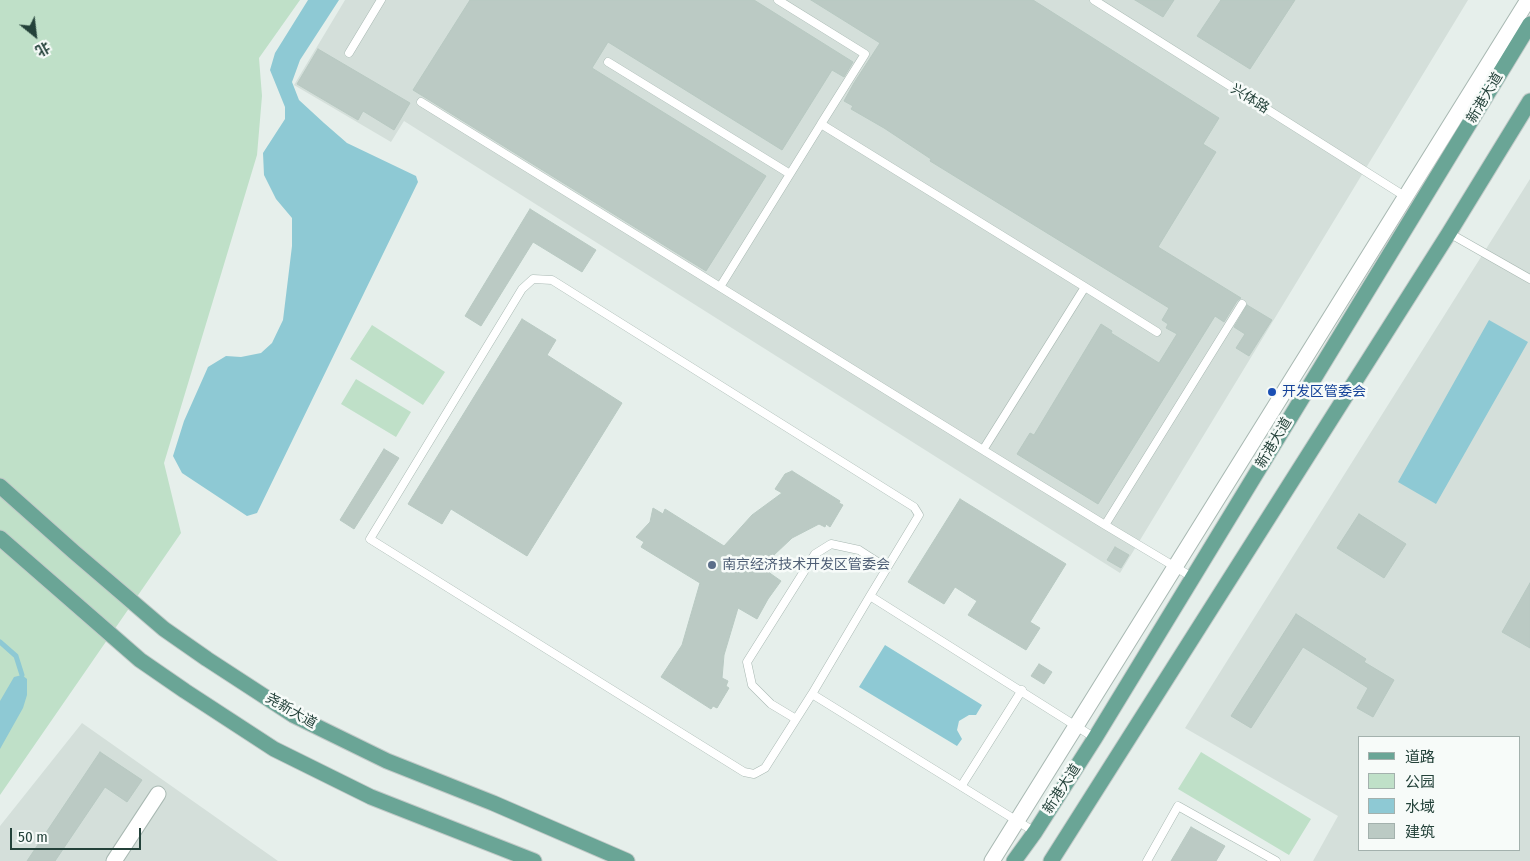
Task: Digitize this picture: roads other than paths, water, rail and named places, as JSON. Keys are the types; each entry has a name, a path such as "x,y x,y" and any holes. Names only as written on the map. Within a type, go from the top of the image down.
{"main road":[{"name":"新港大道","path":"1014,861 1035,832 1095,738 1530,24"},
{"path":"1051,861 1449,233 1530,101"},
{"name":"尧新大道","path":"0,486 164,629 293,714 387,761 493,803 627,861"},
{"path":"0,538 140,660 274,748 371,797 534,861"}],"street":[{"path":"992,861 1528,0"},
{"path":"114,861 158,794"}],"lane":[{"path":"349,53 381,0"},
{"path":"720,287 865,54 778,0"},
{"name":"兴体路","path":"1094,0 1406,197"},
{"path":"608,62 790,174"},
{"path":"421,102 1192,577"},
{"path":"821,124 1157,332"},
{"path":"1449,233 1530,279"},
{"path":"533,278 552,280 914,507 919,515 870,596 812,694 765,768 754,774 744,772 370,539 522,289 533,278"},
{"path":"983,450 1085,287"},
{"path":"1105,525 1242,304"},
{"path":"796,719 771,704 752,685 747,662 814,554 831,544 859,550 888,568"},
{"path":"870,596 1022,690 1095,738"},
{"path":"962,785 1022,690"},
{"path":"812,694 962,785 1035,832"},
{"path":"1147,861 1178,806 1276,861"}],"water":[{"path":"308,0 339,0 300,60 292,82 299,100 347,143 416,176 418,182 257,513 247,516 182,473 173,456 184,421 208,367 226,356 241,357 261,353 272,343 283,320 292,246 292,218 276,199 264,175 263,153 285,119 285,107 270,70 275,53"},
{"path":"1489,320 1528,342 1436,504 1398,482"},
{"path":"885,645 982,705 976,715 969,715 959,721 957,730 962,739 957,746 859,687"},
{"path":"22,675 27,679 27,695 23,708 0,749 0,701 14,677"}],"waterway":[{"path":"0,642 16,656 22,675"}],"place":[{"name":"开发区管委会","path":"1272,392"},
{"name":"南京经济技术开发区管委会","path":"712,565"}]}
